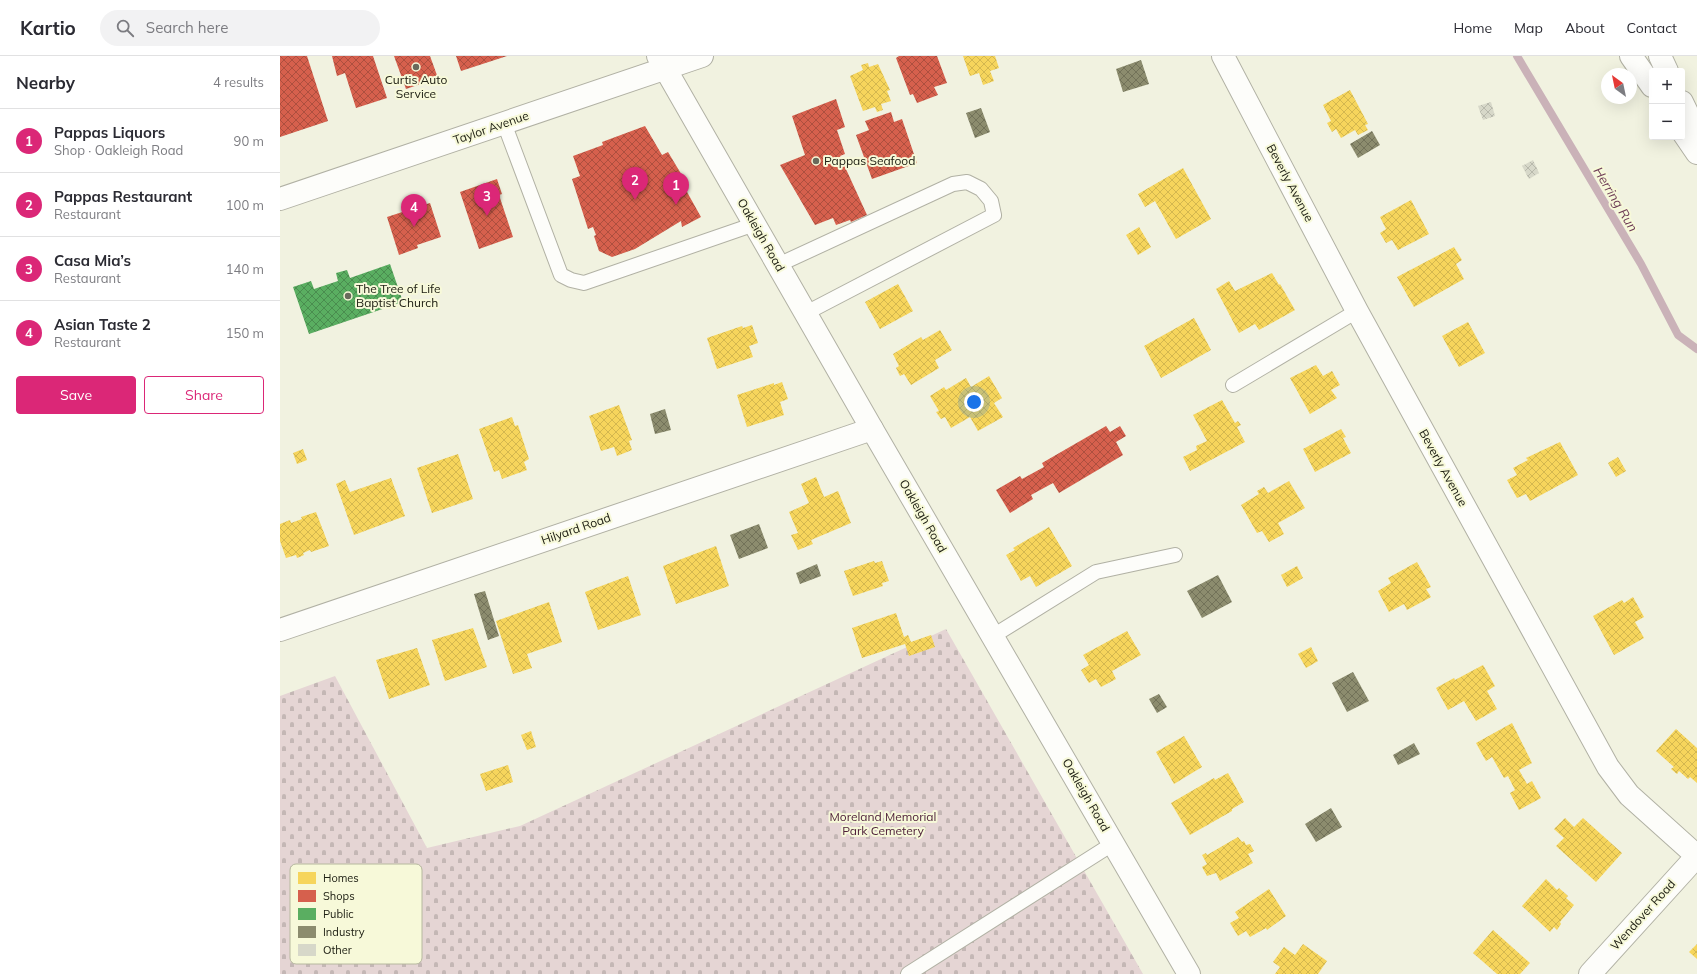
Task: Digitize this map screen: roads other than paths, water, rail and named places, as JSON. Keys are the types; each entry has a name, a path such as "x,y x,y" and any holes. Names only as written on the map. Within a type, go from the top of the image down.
{"street":[{"name":"Taylor Avenue","path":"280,200 504,124 662,62 702,56"},
{"name":"Beverly Avenue","path":"1223,56 1357,311 1608,767 1629,795 1697,856"},
{"path":"1631,56 1649,82"},
{"path":"1660,56 1666,68"},
{"name":"Oakleigh Road","path":"662,62 872,429 1190,974"},
{"path":"1683,104 1697,133"},
{"path":"1685,135 1697,153"},
{"name":"Hilyard Road","path":"280,630 872,429"},
{"name":"Wendover Road","path":"1590,974 1697,856"}],"lane":[{"path":"504,124 561,274 570,280 584,283 755,224"},
{"path":"778,265 953,184 967,182 981,189 991,201 994,215 806,313"},
{"path":"1233,385 1357,311"},
{"path":"993,636 1096,572 1175,555"},
{"path":"908,974 1114,843"}],"waterway":[{"name":"Herring Run","path":"1517,56 1641,264 1678,335 1697,349"}],"place":[{"name":"Curtis Auto Service","path":"416,67"},
{"name":"Pappas Seafood","path":"816,161"},
{"name":"Pappas Restaurant","path":"635,200"},
{"name":"Pappas Liquors","path":"676,205"},
{"name":"Casa Mia’s","path":"487,216"},
{"name":"Asian Taste 2","path":"414,227"},
{"name":"The Tree of Life Baptist Church","path":"348,296"}],"park label":[{"name":"Moreland Memorial Park Cemetery","path":"883,824"}]}
